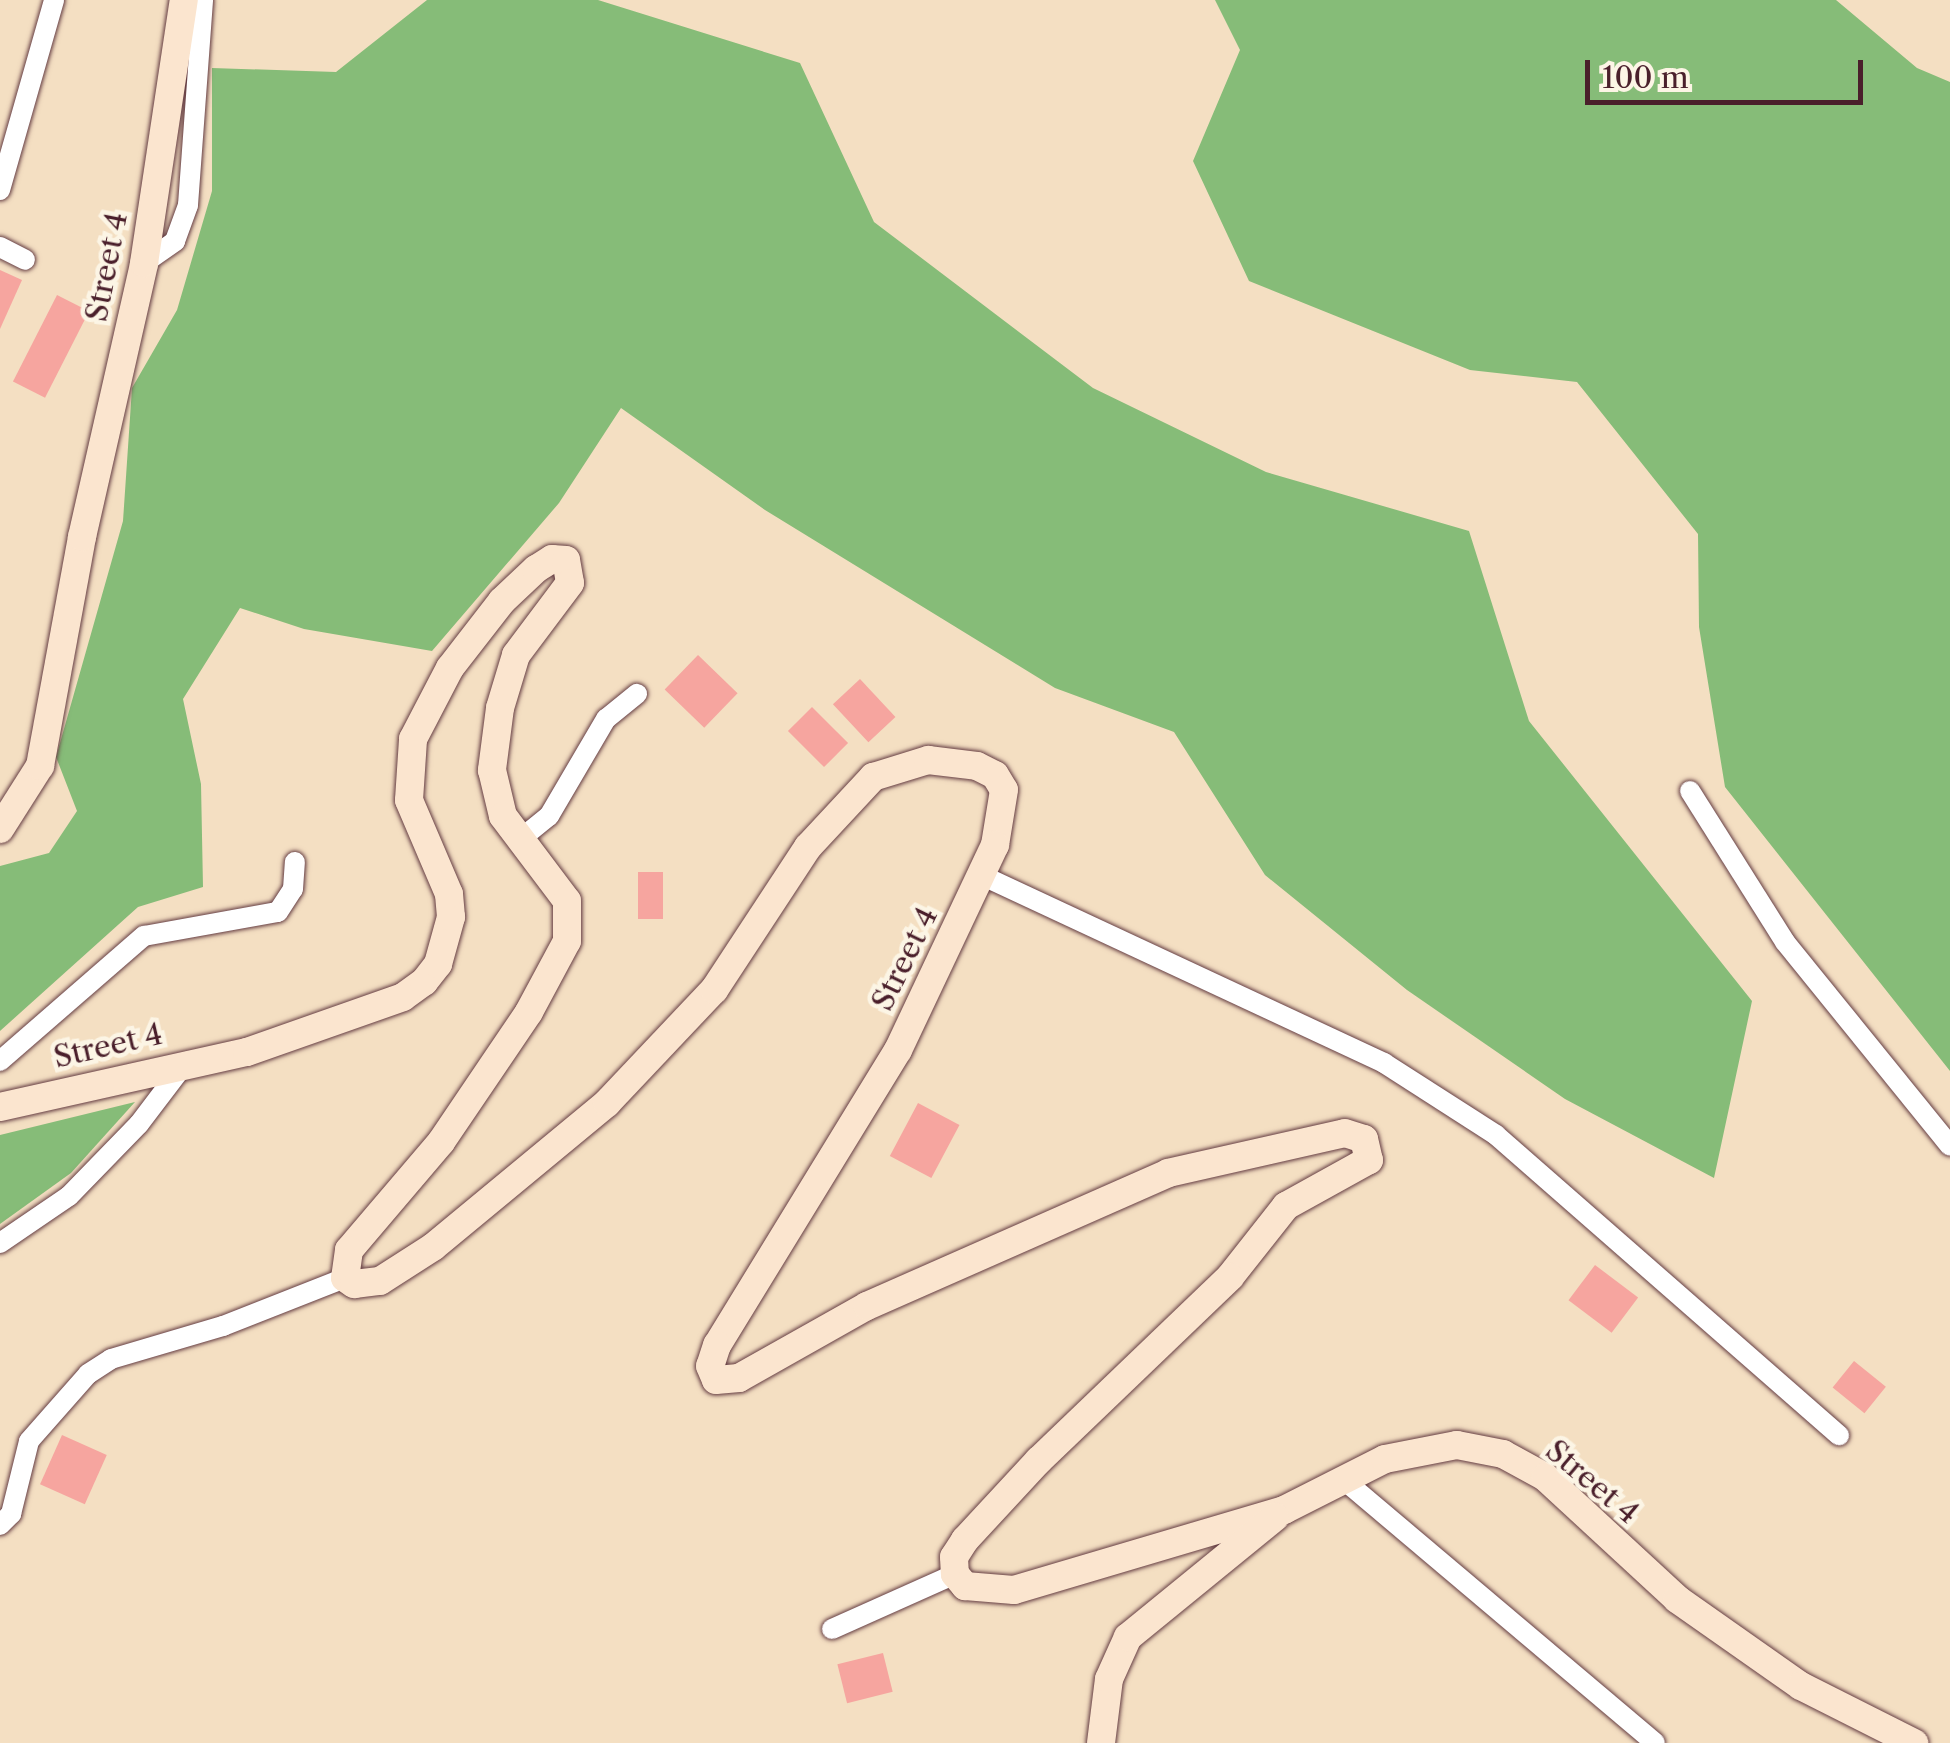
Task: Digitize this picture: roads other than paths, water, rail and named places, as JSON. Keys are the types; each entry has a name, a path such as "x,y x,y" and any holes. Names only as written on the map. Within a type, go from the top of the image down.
{"street":[{"path":"0,190 54,0"},
{"name":"Street 4","path":"0,829 40,766 144,263 184,0"},
{"path":"144,263 174,241 188,205 203,0"},
{"path":"0,247 25,260"},
{"name":"Street 4","path":"0,1106 186,1062 247,1052 386,1004 424,982 438,964 449,894 410,800 413,739 450,668 502,600 536,568 552,559 566,560 570,583 516,655 500,708 494,794 518,841 567,901 570,922 560,962 441,1142 349,1250 345,1278 354,1284 380,1280 433,1246 607,1103 714,990 808,847 874,777 928,760 995,775 1005,808 982,875 898,1050 717,1345 710,1366 716,1380 739,1378 881,1299 1168,1173 1345,1133 1372,1149 1362,1168 1286,1206 1230,1277 965,1540 954,1558 955,1574 965,1586 1014,1590 1284,1510 1385,1459 1456,1445 1504,1454 1545,1477 1677,1599 1785,1676 1914,1743"},
{"path":"518,841 549,816 606,719 637,694"},
{"path":"1690,792 1785,942 1950,1146"},
{"path":"0,1062 144,936 278,912 292,889 294,862"},
{"path":"982,875 1384,1063 1479,1124 1690,1300 1838,1436"},
{"path":"0,1244 69,1196 139,1124 186,1062"},
{"path":"0,1525 11,1514 28,1441 88,1374 110,1359 223,1326 345,1278"},
{"path":"1344,1480 1655,1743"},
{"path":"1101,1743 1109,1678 1128,1637 1284,1510"},
{"path":"832,1630 955,1574"}]}
